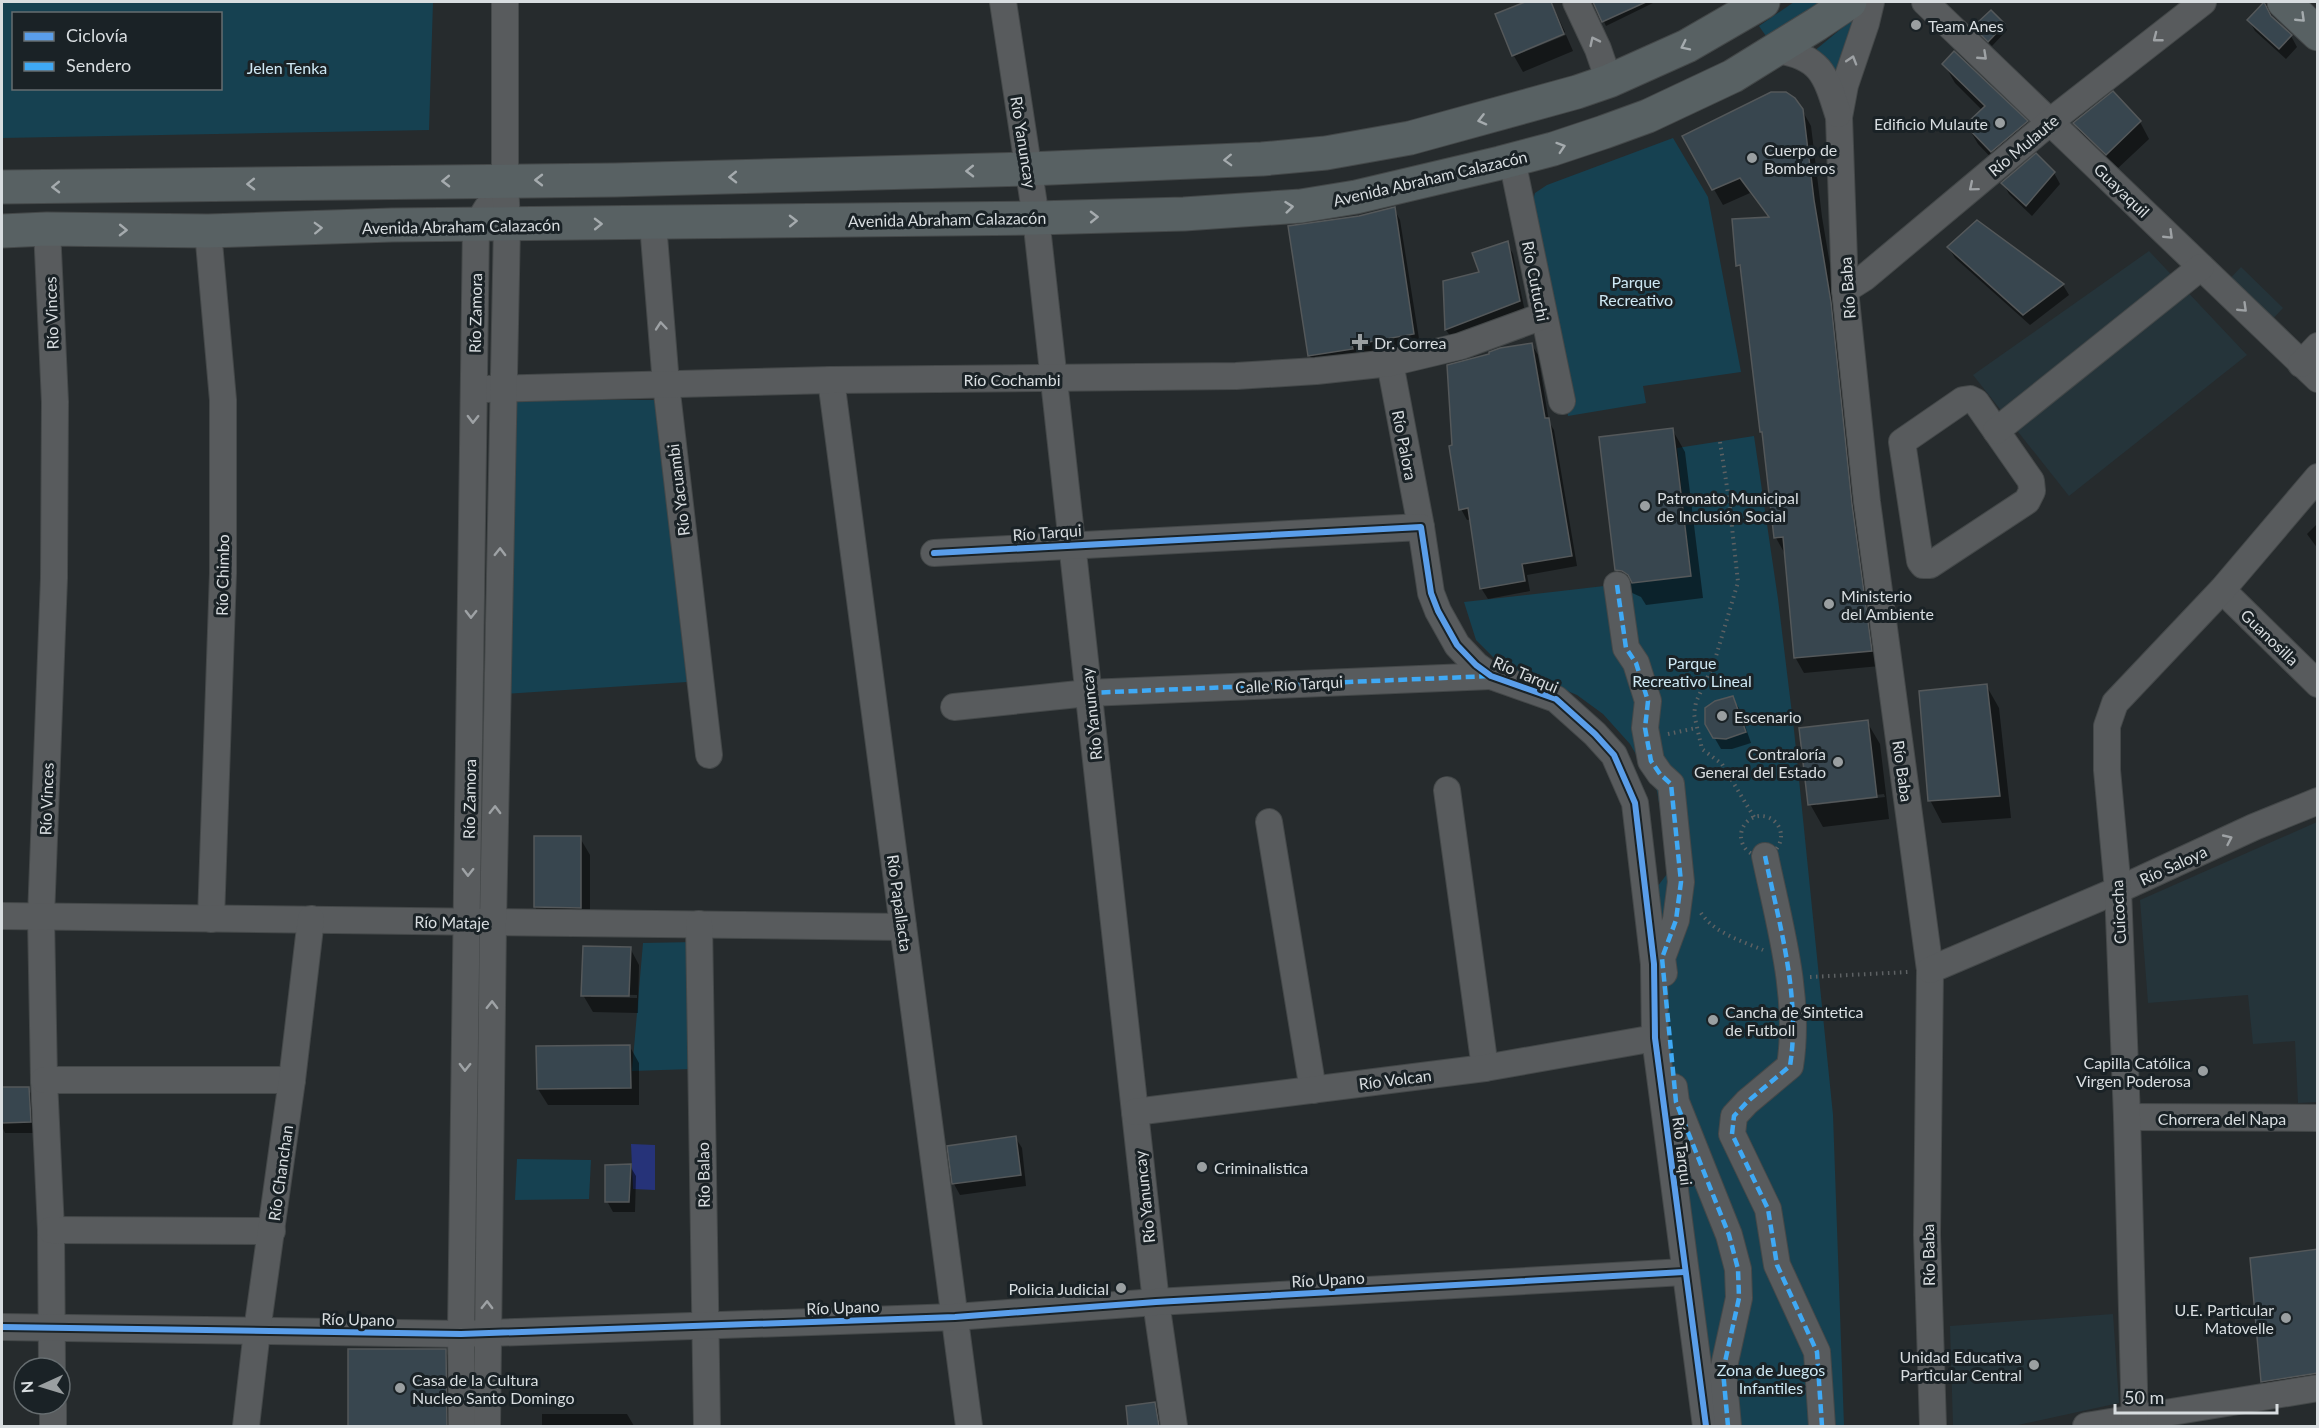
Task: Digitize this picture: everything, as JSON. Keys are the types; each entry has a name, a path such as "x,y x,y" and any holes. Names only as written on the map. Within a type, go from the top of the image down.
{"main road":[{"name":"Avenida Abraham Calazacón","path":"2,231 47,229 208,231 392,225 492,226 1036,218 1184,214 1301,206 1356,197 1512,160 1553,149 1648,116 1733,76 1850,2"},
{"path":"2284,2 2318,34"},
{"path":"2,187 615,180 1028,169 1262,159 1345,150 1410,138 1540,104 1609,81 1687,46 1750,10 1768,55"}],"street":[{"name":"Río Zamora","path":"462,1426 461,1334 474,389 492,226 505,180 505,2"},
{"name":"Río Yanuncay","path":"1003,2 1036,218 1156,1302 1174,1426"},
{"path":"1576,2 1598,49 1609,81"},
{"name":"Río Baba","path":"1871,2 1845,85 1839,117 1845,290 1867,502 1929,970 1927,1235 1933,1426"},
{"name":"Guayaquil","path":"1926,2 2201,267 2312,363"},
{"name":"Río Mulaute","path":"1845,290 1864,278 2052,122 2203,2"},
{"name":"Río Baba","path":"1768,55 1795,54 1805,58 1824,73 1839,117"},
{"name":"Río Cutuchi","path":"1512,160 1562,401"},
{"name":"Río Yacuambi","path":"653,224 666,384 709,755"},
{"name":"Río Zamora","path":"487,1426 503,388 492,226"},
{"name":"Río Vinces","path":"47,229 55,402 54,567 41,917 51,1230 52,1356"},
{"name":"Río Chimbo","path":"208,231 223,400 223,573 211,919"},
{"path":"1996,431 2201,267"},
{"name":"Río Cochambi","path":"474,389 831,380 1054,379 1317,371 1390,363 1461,346 1543,316"},
{"name":"Río Palora","path":"1390,363 1421,526"},
{"name":"Río Papallacta","path":"831,380 969,1426"},
{"path":"1970,399 1976,402 1996,431 2031,481 2032,491 2027,501 1930,565 1923,565 1920,561 1902,442 1963,400 1970,399"},
{"name":"Cuicocha","path":"2135,1422 2118,890 2107,770 2106,726 2115,703 2222,590 2318,477"},
{"name":"Río Tarqui","path":"934,553 1421,526 1431,593 1457,645 1476,665 1491,675 1556,699 1595,734 1614,755 1635,803 1654,964 1655,1038 1706,1426"},
{"path":"1617,585 1626,648 1636,663 1648,701 1645,728 1651,761 1671,784 1681,882 1676,920 1662,958 1676,1102 1729,1235 1738,1269 1739,1298 1723,1371 1728,1426"},
{"name":"Guanosilla","path":"2222,590 2318,684"},
{"name":"Calle Río Tarqui","path":"954,707 1088,693 1491,675"},
{"path":"1447,790 1485,1068"},
{"name":"Río Saloya","path":"1929,970 2118,890 2254,827 2318,801"},
{"path":"1269,822 1313,1090"},
{"path":"1766,856 1788,969 1794,1043 1790,1066 1734,1116 1732,1134 1768,1209 1776,1265 1817,1352 1822,1426"},
{"name":"Río Mataje","path":"2,916 903,927"},
{"name":"Río Chanchan","path":"246,1426 292,1080 310,919"},
{"name":"Río Balao","path":"699,924 707,1426"},
{"name":"Río Volcan","path":"1135,1112 1485,1068 1655,1038"},
{"path":"45,1080 292,1080"},
{"name":"Chorrera del Napa","path":"2127,1117 2318,1118"},
{"path":"51,1230 272,1231"},
{"name":"Río Upano","path":"2,1327 461,1334 955,1317 1156,1302 1684,1272"},
{"path":"2086,1426 2135,1422 2318,1388"}],"path":[{"path":"1720,442 1730,500 1738,582 1714,663 1695,702 1694,714 1702,749 1722,764 1755,817"},
{"path":"1681,882 1705,919 1724,933 1788,969 1929,970"}],"shaded area":[{"path":"2149,251 2247,355 2069,496 1973,375"},
{"path":"2241,267 2283,308 2267,325 2225,284"},
{"path":"2317,822 2317,1102 2298,1103 2295,1041 2253,1044 2248,995 2148,1003 2140,900"},
{"name":"Unidad Educativa Particular Central","path":"2113,1314 2119,1403 2013,1426 1953,1426 1950,1326"}],"green space":[{"name":"Jelen Tenka","path":"2,2 433,2 429,130 2,138"},
{"path":"1794,2 1820,2 1768,39 1759,26"},
{"path":"1859,14 1837,76 1813,52"},
{"name":"Parque Recreativo","path":"1673,138 1708,197 1741,372 1643,386 1646,403 1568,416 1531,208 1535,193 1547,185"},
{"path":"510,400 655,400 687,682 503,694"},
{"name":"Parque Recreativo Lineal","path":"1754,436 1778,599 1794,730 1833,1115 1844,1426 1719,1426 1678,1130 1651,895 1670,870 1657,791 1630,744 1603,714 1577,695 1498,662 1476,640 1464,602 1691,576 1677,448"},
{"path":"695,942 692,1069 632,1071 643,943"},
{"path":"517,1159 591,1160 589,1199 515,1200"}],"water":[{"path":"631,1144 655,1145 655,1190 633,1189"}],"building":[{"path":"1525,2 1551,2 1564,34 1512,56 1495,14"},
{"path":"1593,2 1646,2 1602,22"},
{"path":"2264,2 2271,16 2292,35 2279,49 2247,20"},
{"path":"1991,10 2005,24 1988,42 1975,29 1980,25 1978,22"},
{"name":"Edificio Mulaute","path":"1954,51 2028,121 1991,152 1965,125 1985,106 1942,64"},
{"path":"2113,91 2141,121 2106,155 2073,123"},
{"path":"1771,92 1786,92 1795,98 1803,109 1814,200 1831,302 1852,504 1872,651 1794,658 1783,537 1774,538 1740,265 1736,266 1732,219 1769,217 1740,178 1712,190 1682,136"},
{"path":"2036,153 2055,172 2026,206 2001,183"},
{"path":"1395,207 1414,334 1352,345 1353,349 1308,356 1288,226 1359,216"},
{"path":"1977,220 2064,284 2023,315 1947,247"},
{"path":"1508,241 1520,301 1445,330 1443,281 1479,272 1472,253"},
{"path":"1532,343 1545,418 1549,418 1572,556 1522,564 1525,581 1480,589 1468,508 1459,510 1449,446 1452,445 1447,365 1489,354 1500,348"},
{"name":"Patronato Municipal de Inclusión Social","path":"1673,428 1691,576 1632,583 1628,575 1615,570 1599,437"},
{"path":"1987,684 2000,796 1928,801 1919,691"},
{"name":"Escenario","path":"1733,696 1746,732 1726,739 1713,738 1705,724 1705,708 1715,701"},
{"name":"Contraloría General del Estado","path":"1868,720 1877,797 1808,805 1799,728"},
{"path":"534,836 581,836 581,908 534,907"},
{"path":"583,946 631,947 629,996 581,996"},
{"path":"630,1045 631,1088 537,1089 536,1046"},
{"path":"2,1087 29,1087 31,1122 2,1123"},
{"path":"1016,1136 1021,1175 952,1184 947,1146"},
{"path":"631,1164 629,1202 605,1202 605,1165"},
{"name":"U.E. Particular Matovelle","path":"2318,1249 2318,1373 2261,1382 2250,1258"},
{"name":"Casa de la Cultura Nucleo Santo Domingo","path":"348,1349 446,1349 447,1426 348,1426"},
{"path":"1155,1402 1159,1426 1128,1426 1126,1406"}],"marked path":[{"path":"1617,585 1626,648 1636,663 1648,701 1645,728 1651,761 1671,784 1681,882 1676,920 1662,958 1676,1102 1729,1235 1738,1269 1739,1298 1723,1371 1728,1426"},
{"path":"1088,693 1491,676"},
{"path":"1765,856 1791,987 1793,1040 1790,1066 1734,1116 1732,1134 1768,1209 1777,1265 1817,1352 1822,1426"}],"cycle path":[{"path":"934,553 1421,527 1431,593 1457,645 1476,665 1491,676 1556,699 1595,734 1614,755 1635,803 1654,964 1655,1038 1706,1426"},
{"path":"2,1327 461,1334 955,1317 1156,1302 1684,1272"}],"place":[{"name":"Team Anes","path":"1916,25"},
{"name":"Edificio Mulaute","path":"2000,123"},
{"name":"Cuerpo de Bomberos","path":"1752,158"},
{"name":"Dr. Correa","path":"1360,342"},
{"name":"Patronato Municipal de Inclusión Social","path":"1645,506"},
{"name":"Ministerio del Ambiente","path":"1829,604"},
{"name":"Escenario","path":"1722,716"},
{"name":"Contraloría General del Estado","path":"1838,762"},
{"name":"Cancha de Sintetica de Futboll","path":"1713,1020"},
{"name":"Capilla Católica Virgen Poderosa","path":"2203,1071"},
{"name":"Criminalistica","path":"1202,1167"},
{"name":"Policia Judicial","path":"1121,1288"},
{"name":"U.E. Particular Matovelle","path":"2286,1318"},
{"name":"Unidad Educativa Particular Central","path":"2034,1365"},
{"name":"Casa de la Cultura Nucleo Santo Domingo","path":"400,1388"}],"park label":[{"name":"Zona de Juegos Infantiles","path":"1771,1378"}]}
